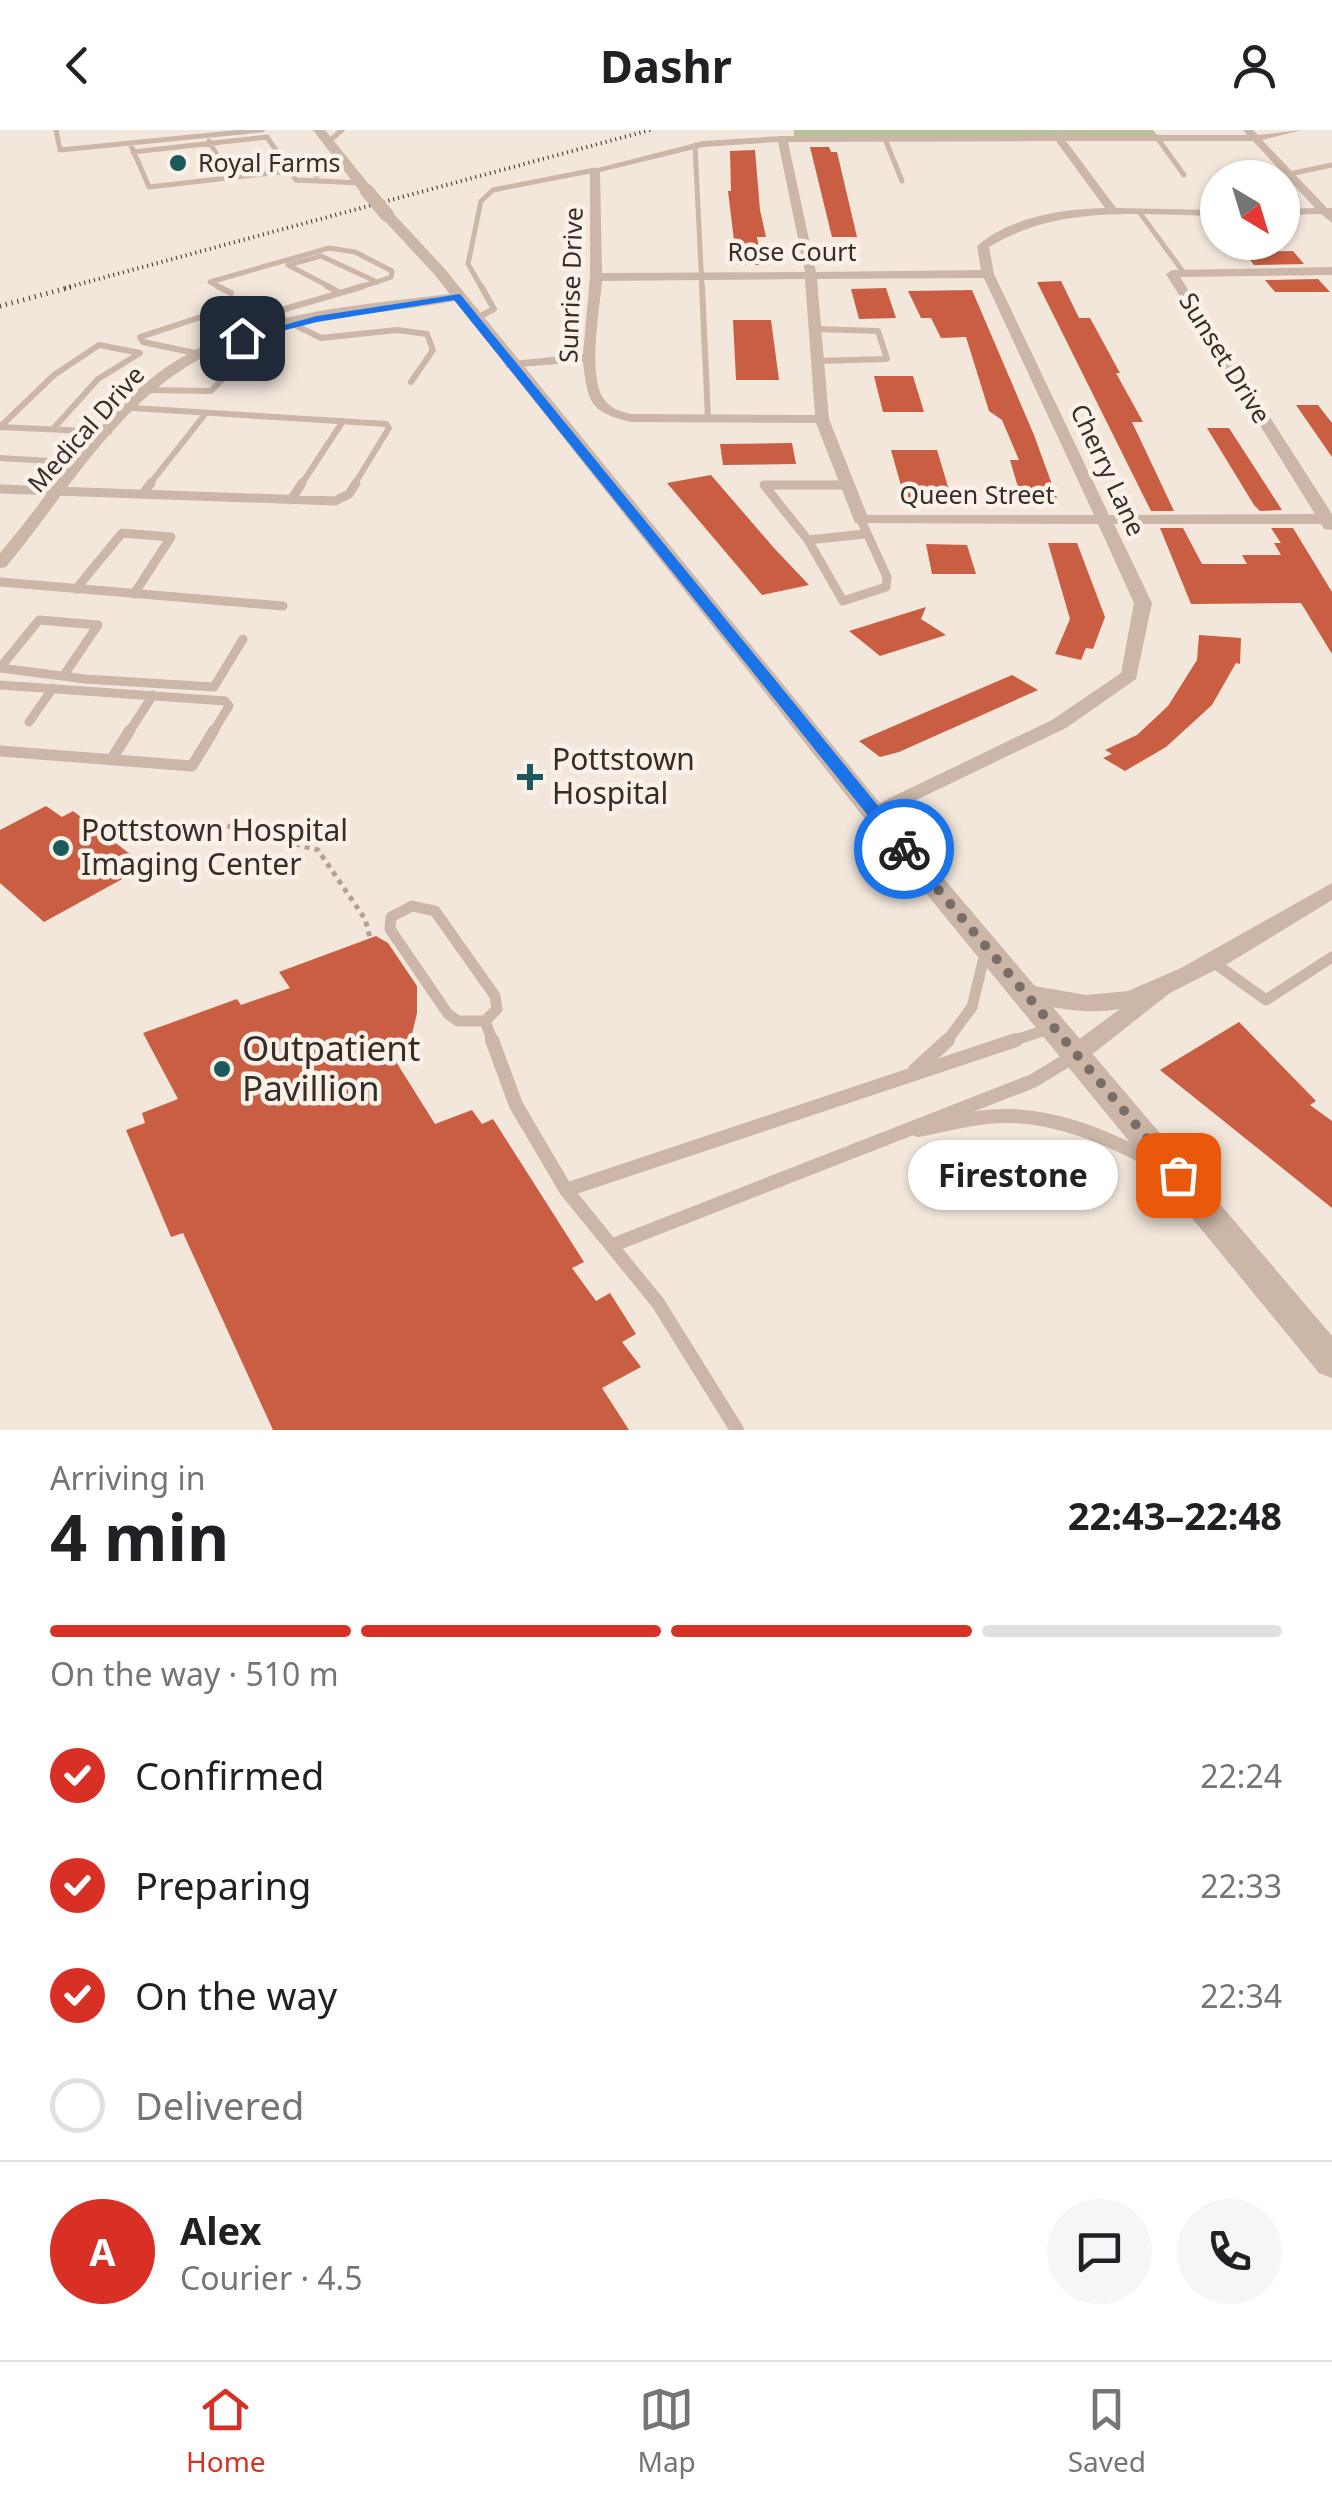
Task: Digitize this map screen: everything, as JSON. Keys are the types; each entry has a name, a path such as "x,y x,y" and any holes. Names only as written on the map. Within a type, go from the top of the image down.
{"street":[{"path":"318,130 387,216 428,258 874,813 1332,1362"},
{"name":"Sunrise Drive","path":"822,420 631,418 610,413 594,398 589,357 596,276 596,170 699,145 782,139 1056,135 1158,139 1297,130"},
{"path":"1252,134 1276,160"},
{"path":"1056,135 1114,213"},
{"path":"782,139 811,274 822,420 863,527"},
{"path":"1300,185 1329,214"},
{"path":"988,274 983,246 1006,228 1042,216 1200,212"},
{"path":"1300,213 1329,214"},
{"name":"Sunset Drive","path":"1330,522 1172,274 1332,271"},
{"name":"Rose Court","path":"596,276 988,274"},
{"name":"Cherry Lane","path":"874,813 1059,724 1130,675 1143,604 988,274"},
{"name":"Medical Drive","path":"0,563 109,432 148,390 181,363 292,324 456,296"},
{"path":"512,365 589,357"},
{"name":"Queen Street","path":"863,527 1106,521 1330,522"},
{"path":"1076,1054 1137,1012 1164,987 1332,890"},
{"path":"1023,992 1107,1003 1164,987"}],"lane":[{"path":"56,130 60,150 262,130"},
{"path":"155,130 160,140"},
{"path":"328,142 342,130"},
{"path":"206,136 230,178"},
{"path":"133,152 267,137 296,180"},
{"path":"1158,139 1184,176"},
{"path":"885,140 902,182"},
{"path":"130,143 149,187 290,171"},
{"path":"699,145 708,419"},
{"path":"296,180 336,166 338,155"},
{"path":"1300,172 1332,165"},
{"path":"475,319 494,309 468,264 481,201 493,190 596,170"},
{"path":"296,180 323,178 364,187"},
{"path":"1140,213 1184,274"},
{"path":"231,294 210,282 329,248 355,252 392,271 392,277 378,282 271,313"},
{"path":"341,292 288,266 321,256 378,282"},
{"path":"242,299 321,338 398,330 427,334 433,350 412,382"},
{"path":"148,390 210,391 257,344 249,336 200,314 140,337 143,342 200,354"},
{"path":"815,329 878,330 887,359 818,361"},
{"path":"0,427 54,375 99,344 140,353 98,380 53,429"},
{"path":"0,489 145,491 335,502 349,494 389,428 386,424 132,408"},
{"path":"145,491 206,413"},
{"path":"291,500 343,421"},
{"path":"0,427 109,432"},
{"path":"0,458 83,463"},
{"path":"808,540 863,527 887,577 886,587 843,601 808,540 764,485 848,485"},
{"path":"76,589 122,532 171,537 134,594"},
{"path":"0,582 283,606"},
{"path":"0,668 38,620 98,626 64,675"},
{"path":"0,668 214,687 243,639"},
{"path":"0,685 224,701 229,706 192,766 7,748"},
{"path":"29,722 54,688"},
{"path":"111,760 153,696"},
{"path":"423,906 435,911 495,996 496,1009 485,1021 458,1021 448,1014 390,928 391,917 399,910 423,906"},
{"path":"908,1075 946,1044 970,1016 978,999 986,947"},
{"path":"1210,960 1266,1000 1332,957"},
{"path":"485,1021 516,1106 566,1190 658,1304 737,1430"},
{"path":"566,1190 1053,1028"},
{"path":"613,1244 1033,1081 1076,1054"},
{"path":"898,1134 999,1116 1028,1117 1093,1133 1178,1175"}],"path":[{"path":"168,832 224,825 318,850 366,919 370,938"}],"green space":[{"path":"794,130 1153,130 1158,136 794,137"}],"building":[{"path":"810,147 829,147 831,152 837,152 857,237 832,237"},
{"path":"755,150 766,237 757,237 762,265 737,265 728,191 730,151"},
{"path":"1300,259 1304,264 1254,265 1250,260"},
{"path":"1318,279 1330,292 1275,292 1265,280"},
{"path":"1061,281 1079,318 1090,318 1120,373 1116,373 1143,422 1132,422 1174,511 1151,511 1037,282"},
{"path":"886,288 896,318 859,319 851,289"},
{"path":"972,290 1057,498 1021,497 1010,460 1019,460 1002,420 989,411 966,337 941,338 931,318 921,318 908,291"},
{"path":"733,320 771,320 779,380 736,380"},
{"path":"874,376 913,376 924,412 883,412"},
{"path":"1296,405 1318,405 1332,423 1332,457"},
{"path":"1207,428 1229,428 1282,510 1260,511 1254,505"},
{"path":"792,443 796,464 723,465 720,444"},
{"path":"891,450 937,450 952,500 905,500"},
{"path":"711,475 809,585 762,595 667,483"},
{"path":"1160,528 1183,528 1202,564 1247,564 1242,555 1281,555 1274,543 1281,543 1271,528 1293,528 1332,592 1332,654 1301,603 1191,604"},
{"path":"1048,543 1077,543 1105,617 1093,649 1086,648 1081,660 1055,654 1070,619"},
{"path":"926,544 967,545 976,574 932,574"},
{"path":"926,607 921,619 946,635 880,656 849,631"},
{"path":"1199,635 1241,638 1240,664 1236,663 1212,705 1166,747 1125,771 1103,758 1112,754 1105,750 1137,735 1168,706 1197,660"},
{"path":"1012,675 1038,690 899,752 880,757 859,741"},
{"name":"Pottstown Hospital Imaging Center","path":"46,806 62,817 73,811 146,866 44,922 0,883 0,830"},
{"path":"376,936 388,943 417,986 412,1034 407,1041 388,1049 435,1124 472,1110 482,1124 493,1119 584,1262 572,1268 596,1301 610,1293 636,1334 622,1342 641,1367 602,1388 629,1430 273,1430 183,1233 171,1237 126,1130 145,1123 142,1113 178,1099 143,1033 237,999 241,1005 290,988 279,972"},
{"path":"1239,1022 1316,1101 1310,1105 1332,1121 1332,1208 1160,1070"}],"railway":[{"path":"65,288 650,130"},
{"path":"0,306 75,286"}],"way so far":[{"path":"904,849 1178,1175"}],"place":[{"name":"Royal Farms","path":"178,163"},
{"name":"Pottstown Hospital","path":"530,777"},
{"name":"Pottstown Hospital Imaging Center","path":"61,848"},
{"name":"Outpatient Pavillion","path":"222,1069"},
{"name":"Firestone","path":"1178,1175"}],"route":[{"path":"242,338 317,319 456,296 904,849"}]}
